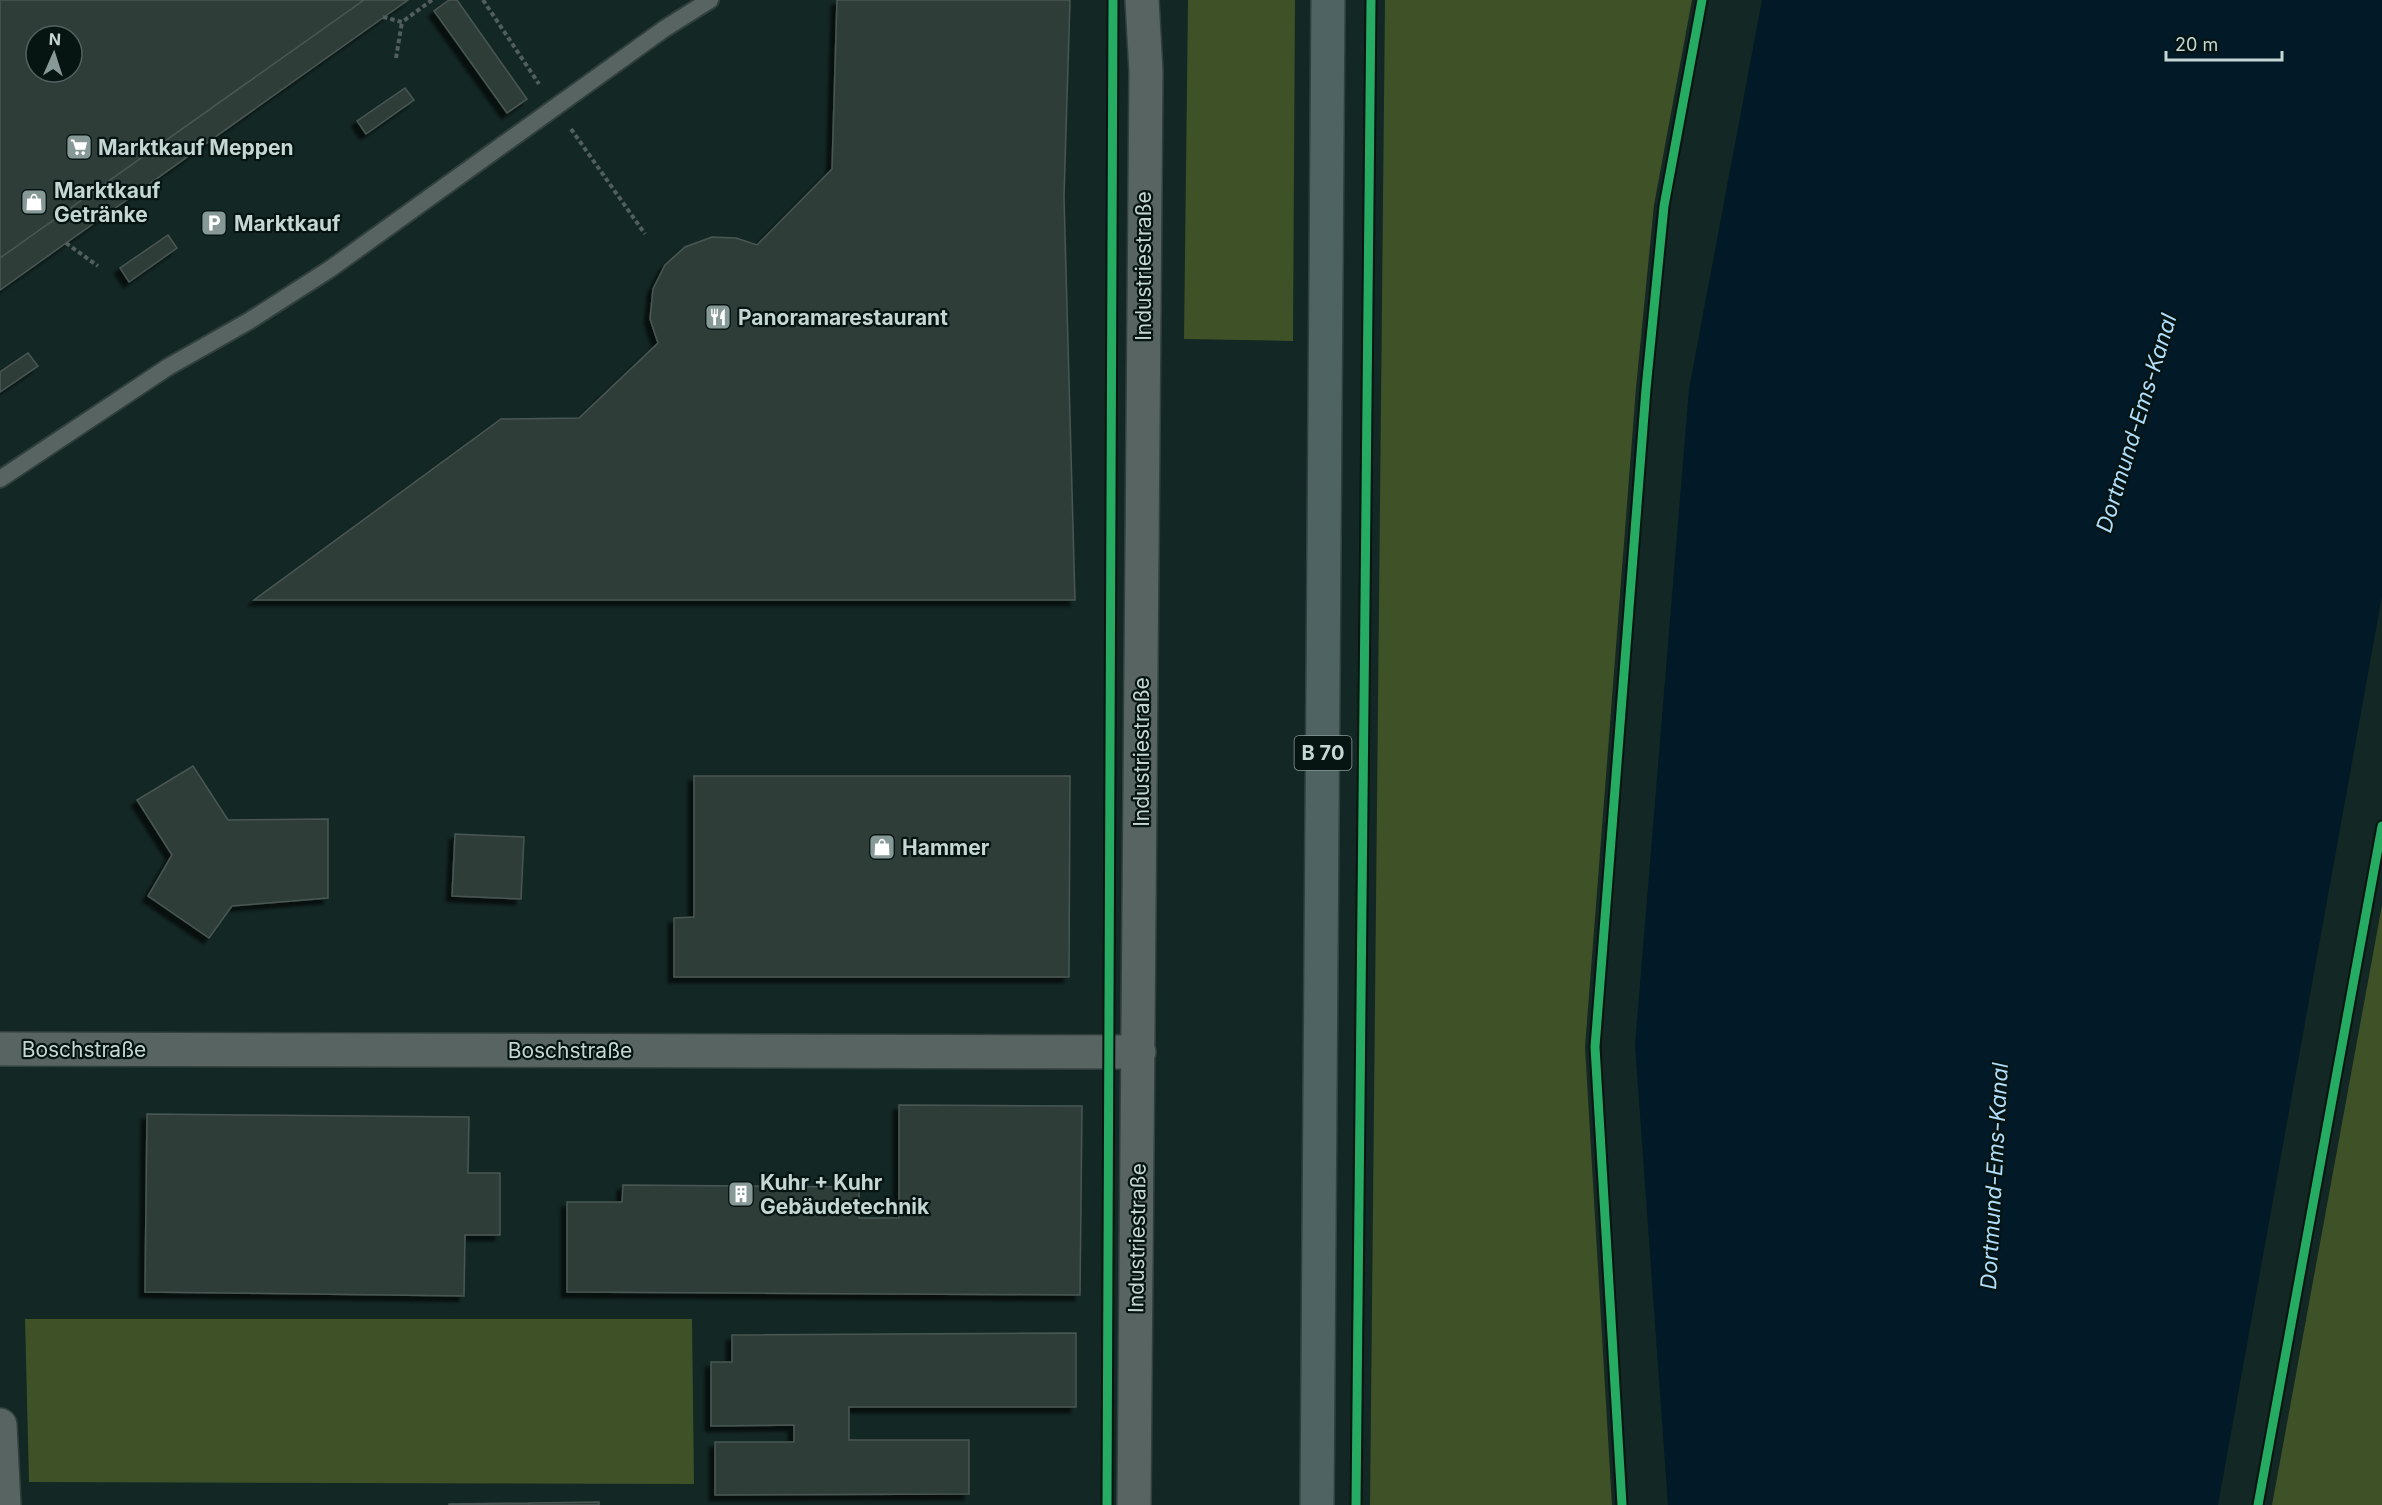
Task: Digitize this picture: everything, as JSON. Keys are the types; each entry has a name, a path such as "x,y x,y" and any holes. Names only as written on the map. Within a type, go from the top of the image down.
{"main road":[{"name":"B 70","path":"1317,1505 1328,0"}],"street":[{"name":"Industriestraße","path":"1134,1505 1139,1052 1143,203 1146,72 1142,0"},
{"name":"Boschstraße","path":"0,1049 1139,1052"},
{"path":"0,1425 4,1505"}],"lane":[{"path":"0,479 168,367 249,321 330,269 664,29 710,0"}],"path":[{"path":"396,58 402,22 432,0"},
{"path":"383,18 402,22"},
{"path":"66,243 98,266"}],"green space":[{"path":"1188,0 1295,0 1293,341 1184,339"},
{"path":"1385,0 1692,0 1654,205 1636,388 1585,1047 1612,1505 1370,1505"},
{"path":"2382,905 2382,1505 2272,1505"},
{"path":"25,1319 692,1319 694,1484 29,1482"}],"water":[{"name":"Dortmund-Ems-Kanal","path":"1762,0 2382,0 2382,596 2218,1505 1668,1505 1635,1045 1689,389"}],"building":[{"name":"Marktkauf Meppen","path":"0,0 364,0 0,258"},
{"path":"364,0 408,0 0,290 0,258"},
{"path":"449,0 457,0 527,99 507,113 434,11"},
{"path":"837,0 1070,0 1064,197 1075,600 254,600 501,419 579,418 658,343 650,319 653,289 665,265 685,247 712,237 736,238 757,245 832,169"},
{"path":"405,88 414,100 366,134 357,121"},
{"path":"168,235 177,248 129,282 120,268"},
{"path":"28,353 38,366 0,392 0,372"},
{"path":"193,766 228,820 328,819 328,898 232,906 209,938 148,896 172,855 137,800"},
{"name":"Hammer","path":"694,776 1070,776 1069,977 674,977 674,918 694,917"},
{"path":"455,834 524,837 521,899 452,896"},
{"name":"Kuhr + Kuhr Gebäudetechnik","path":"899,1105 1082,1106 1080,1295 567,1292 567,1202 622,1202 623,1185 859,1187 859,1218 899,1218"},
{"path":"147,1114 469,1117 468,1173 500,1173 500,1235 465,1235 464,1296 145,1292"},
{"path":"1076,1333 1076,1407 849,1407 849,1440 969,1440 969,1494 715,1495 715,1442 794,1442 794,1425 711,1426 711,1362 732,1362 732,1335"},
{"path":"599,1502 599,1505 529,1505 529,1503"},
{"path":"529,1503 529,1505 449,1505 449,1504"}],"cycle path":[{"path":"1107,1505 1113,0"},
{"path":"1356,1505 1371,0"},
{"path":"1622,1505 1595,1047 1646,389 1664,206 1702,0"},
{"path":"2258,1505 2382,826"}],"place":[{"name":"Marktkauf Meppen","path":"79,147"},
{"name":"Marktkauf Getränke","path":"34,202"},
{"name":"Marktkauf","path":"214,223"},
{"name":"Panoramarestaurant","path":"718,317"},
{"name":"Hammer","path":"882,847"},
{"name":"Kuhr + Kuhr Gebäudetechnik","path":"741,1194"}]}
